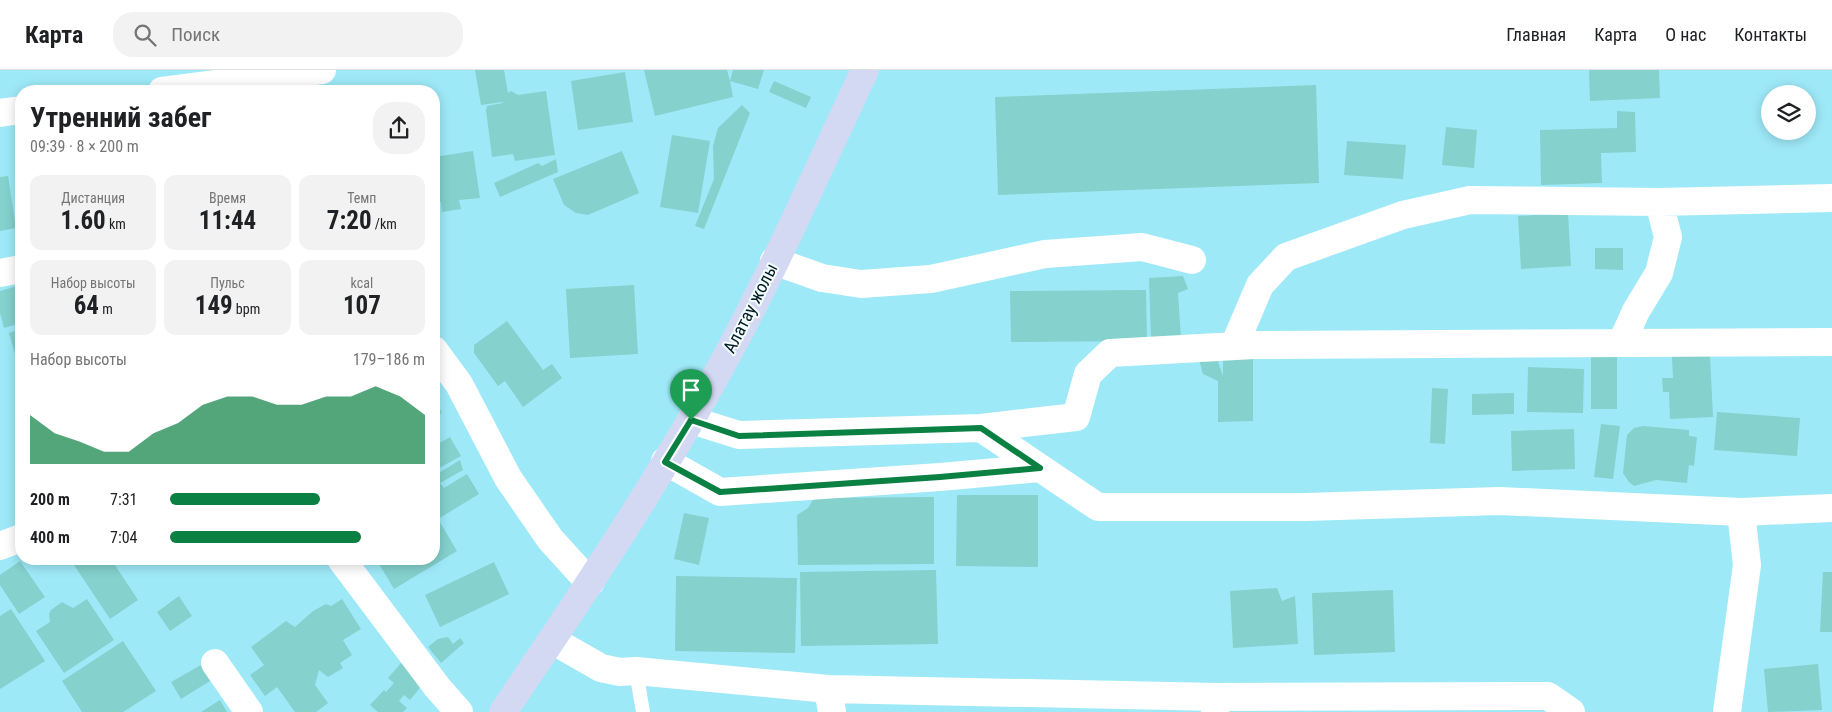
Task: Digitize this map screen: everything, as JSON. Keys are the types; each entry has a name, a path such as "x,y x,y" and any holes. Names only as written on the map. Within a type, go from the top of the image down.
{"main road":[{"name":"Алатау жолы","path":"503,712 590,583 691,420 731,348 865,70"}],"street":[{"path":"208,85 322,70"},
{"path":"0,113 15,111"},
{"path":"1234,346 1260,285 1286,257 1403,215 1470,200 1660,202 1832,198"},
{"path":"1622,342 1636,312 1659,273 1668,237 1660,202"},
{"path":"774,261 822,278 861,284 931,279 1045,254 1142,247 1192,260"},
{"path":"0,273 15,270"},
{"path":"691,420 739,436 981,428 1076,417 1088,374 1110,353 1234,346 1832,342"},
{"path":"440,358 459,384 508,478 550,539 590,583"},
{"path":"981,428 1098,507 1306,507 1500,502 1741,512 1832,508"},
{"path":"665,462 720,492 1040,468"},
{"path":"1727,712 1747,565 1741,512"},
{"path":"0,546 15,540"},
{"path":"346,565 437,687 459,712"},
{"path":"552,640 601,668 620,672 636,671 830,700 1216,705 1548,696 1571,712"},
{"path":"215,663 248,712"}],"lane":[{"path":"636,671 643,712"}],"building":[{"path":"475,70 504,70 508,93 511,91 518,95 546,91 555,155 515,161 513,154 492,157 486,110 487,106 503,103 481,105"},
{"path":"644,70 727,70 733,97 655,116"},
{"path":"733,70 764,70 758,89 730,81"},
{"path":"1589,70 1659,70 1660,98 1590,101"},
{"path":"625,72 633,122 578,130 571,81"},
{"path":"774,81 811,97 806,108 769,92"},
{"path":"1316,85 1319,183 998,195 995,97"},
{"path":"742,105 750,113 704,229 695,226 714,179 713,146 718,128"},
{"path":"1617,111 1635,112 1636,152 1601,153 1602,183 1541,185 1540,130 1617,128"},
{"path":"1446,127 1477,130 1474,168 1442,165"},
{"path":"672,135 710,141 698,213 660,207"},
{"path":"1347,141 1406,145 1403,179 1344,175"},
{"path":"473,151 480,198 459,200 461,209 442,212 440,202 440,156"},
{"path":"622,151 639,193 588,215 576,213 564,205 553,179"},
{"path":"556,159 558,172 500,197 494,183 538,163 542,166"},
{"path":"8,176 15,228 0,231 0,177"},
{"path":"1568,213 1571,266 1521,269 1518,216"},
{"path":"1595,248 1623,248 1623,270 1595,269"},
{"path":"1183,276 1188,289 1178,293 1181,338 1151,340 1149,278"},
{"path":"634,285 638,354 570,358 566,289"},
{"path":"15,287 15,325 4,328 0,313 0,291"},
{"path":"1146,290 1147,341 1011,342 1010,291"},
{"path":"507,321 543,370 552,364 562,378 523,407 505,381 498,386 474,353 474,345"},
{"path":"15,331 15,354 9,333"},
{"path":"1591,350 1617,350 1617,409 1591,409"},
{"path":"1223,353 1253,353 1253,421 1218,422 1218,381 1203,374 1199,360 1217,359 1223,376"},
{"path":"1710,355 1713,417 1670,419 1669,392 1663,392 1662,378 1673,378 1672,357"},
{"path":"1528,367 1584,369 1583,413 1527,412"},
{"path":"1432,388 1448,389 1445,444 1430,443"},
{"path":"1514,393 1514,414 1472,415 1472,394"},
{"path":"1717,412 1800,418 1797,456 1714,450"},
{"path":"1601,424 1620,426 1613,479 1594,477"},
{"path":"1643,426 1689,430 1689,436 1697,437 1694,466 1689,465 1687,483 1656,480 1634,486 1629,482 1623,473 1627,435 1634,428"},
{"path":"1574,429 1575,469 1512,471 1511,431"},
{"path":"450,437 461,456 440,468 440,443"},
{"path":"460,460 463,470 440,483 440,472"},
{"path":"467,474 479,494 440,518 440,483 444,488"},
{"path":"957,495 1038,495 1038,567 956,566"},
{"path":"934,497 934,564 798,565 797,515 808,508 814,498"},
{"path":"684,513 709,518 699,565 674,559"},
{"path":"440,522 457,551 440,561"},
{"path":"494,562 509,594 440,627 425,595"},
{"path":"15,564 23,565 45,597 19,614 0,585 0,575"},
{"path":"74,565 115,565 138,600 110,619"},
{"path":"380,565 434,565 394,589"},
{"path":"936,570 938,644 801,646 800,572"},
{"path":"1823,572 1832,572 1832,632 1820,632"},
{"path":"676,576 797,578 795,653 675,651"},
{"path":"1277,588 1282,601 1295,596 1298,644 1233,648 1230,591"},
{"path":"1393,590 1395,652 1314,655 1312,593"},
{"path":"179,596 192,616 170,631 157,612"},
{"path":"87,599 114,640 64,673 36,631 50,622 49,614 51,610 62,602 73,608"},
{"path":"342,599 361,629 343,640 352,655 340,663 343,668 328,677 319,670 315,685 328,703 316,712 295,712 277,687 265,696 250,675 264,665 251,647 286,621 295,627 313,611 326,604 331,606"},
{"path":"11,609 45,661 0,689 0,616"},
{"path":"448,637 453,644 460,638 464,643 441,663 428,647 438,639"},
{"path":"123,641 156,691 123,712 82,712 62,681"},
{"path":"401,663 424,683 410,700 404,695 399,701 407,708 403,712 378,712 370,705 384,690 386,692 394,683 388,678"},
{"path":"1818,664 1822,710 1768,712 1764,669"},
{"path":"201,665 210,681 181,699 171,682"},
{"path":"220,700 227,712 201,712"}],"route":[{"path":"691,420 739,436 981,428 1040,468 720,492 665,462 691,420"}]}
